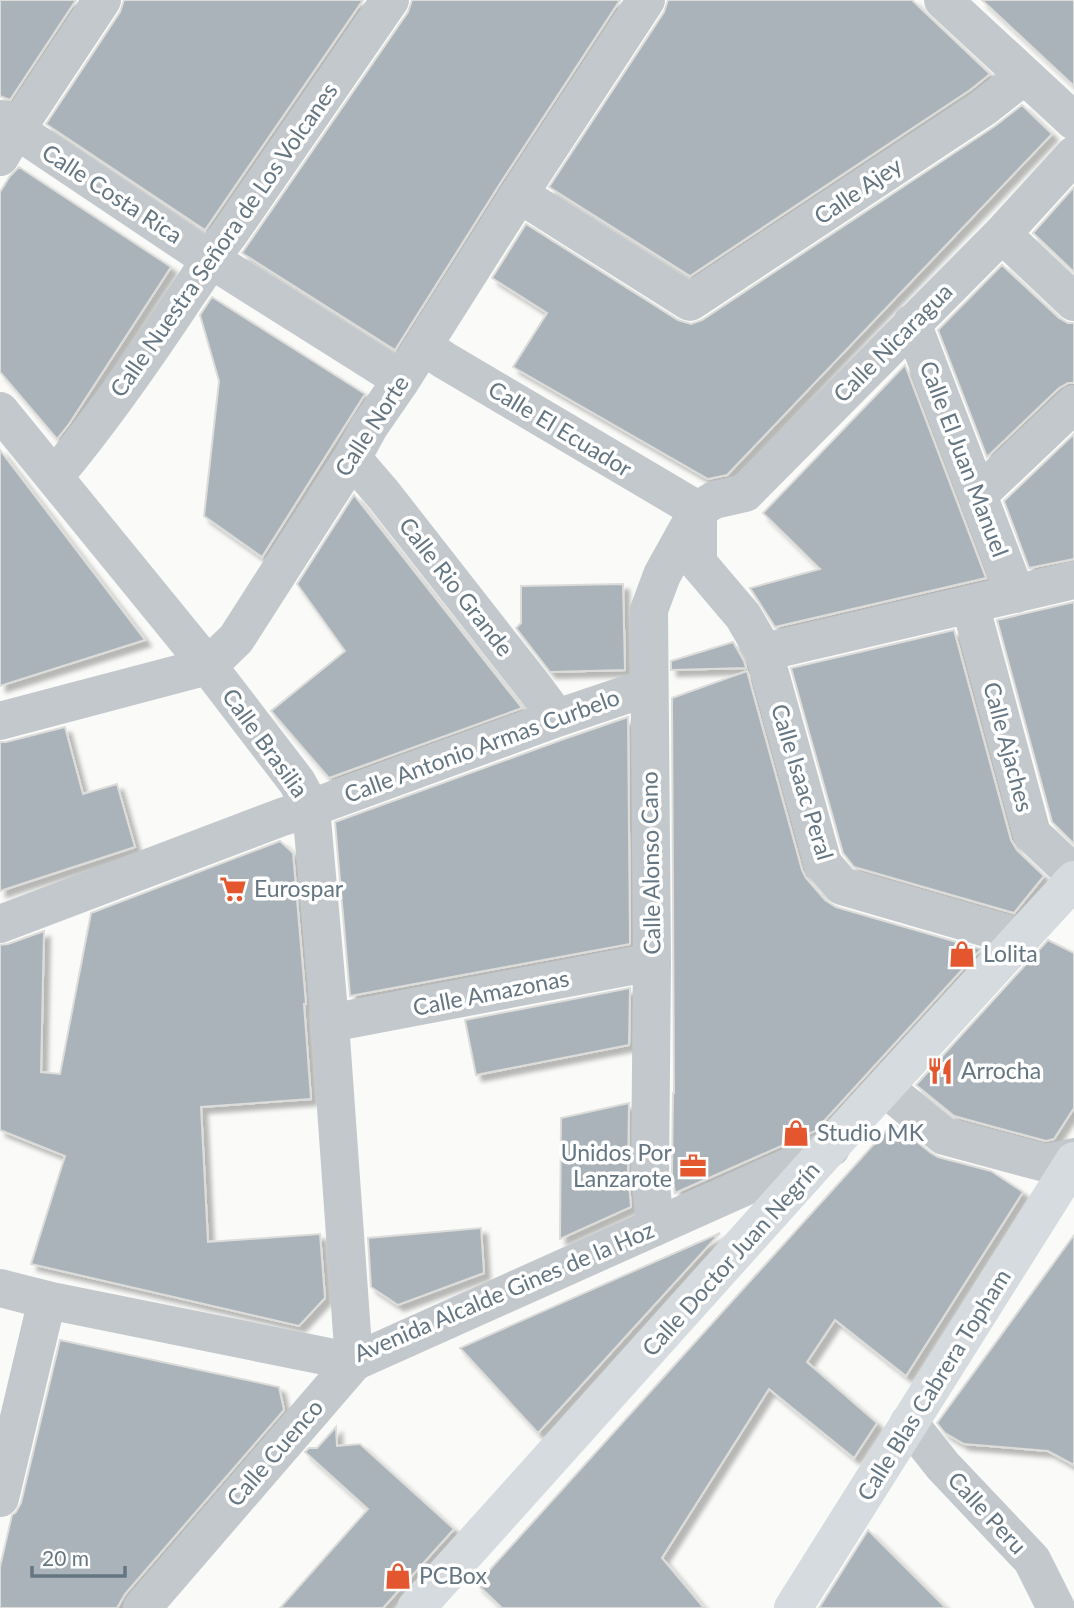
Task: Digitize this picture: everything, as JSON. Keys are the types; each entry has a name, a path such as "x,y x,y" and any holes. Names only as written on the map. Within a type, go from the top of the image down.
{"main road":[{"name":"Calle Doctor Juan Negrín","path":"416,1608 1074,880"},
{"name":"Calle Blas Cabrera Topham","path":"793,1608 1074,1159"}],"street":[{"path":"5,136 102,0"},
{"name":"Calle Nuestra Señora de Los Volcanes","path":"54,477 82,444 187,295 390,0"},
{"name":"Calle Norte","path":"0,721 208,666 236,639 369,427 646,0"},
{"path":"943,0 1074,121"},
{"name":"Calle Ajey","path":"519,194 690,302 983,108 1024,76"},
{"name":"Calle Costa Rica","path":"5,136 210,259 386,370 400,382"},
{"name":"Calle Nicaragua","path":"698,510 714,500 745,493 1002,234 1074,155"},
{"path":"1002,234 1074,302"},
{"name":"Calle El Juan Manuel","path":"912,323 1016,594"},
{"name":"Calle El Ecuador","path":"424,345 444,360 698,510"},
{"path":"978,495 1074,404"},
{"name":"Calle Brasilia","path":"0,411 208,666 297,782 312,808 354,1362"},
{"name":"Calle Rio Grande","path":"352,458 383,494 556,718"},
{"name":"Calle Isaac Peral","path":"698,510 698,563 743,616 764,652 823,864 842,886 1021,939"},
{"name":"Calle Alonso Cano","path":"655,1227 650,1174 652,962 649,610 662,575 698,510"},
{"path":"764,652 1074,580"},
{"name":"Calle Ajaches","path":"970,604 1032,834 1074,874"},
{"name":"Calle Antonio Armas Curbelo","path":"0,924 282,817 556,718 649,689"},
{"name":"Calle Amazonas","path":"330,1023 652,962"},
{"path":"886,1088 944,1136 1045,1163 1074,1159"},
{"name":"Avenida Alcalde Gines de la Hoz","path":"0,1288 47,1300 354,1362 831,1148"},
{"path":"0,1498 47,1300"},
{"name":"Calle Cuenco","path":"142,1608 354,1362"},
{"name":"Calle Peru","path":"909,1423 943,1466 1032,1560 1056,1608"}],"building":[{"path":"0,0 76,0 10,100 0,96"},
{"path":"124,0 363,0 205,230 46,124 120,12"},
{"path":"412,0 620,0 395,350 242,253 408,12"},
{"path":"668,0 912,0 990,74 970,90 690,276 549,187 664,12"},
{"path":"982,0 1074,0 1074,86"},
{"path":"1022,105 1052,134 727,475 708,479 513,367 547,313 492,278 526,224 678,320 691,324 702,320 995,126"},
{"path":"19,167 171,267 57,439 0,372 0,192"},
{"path":"1074,187 1074,272 1033,233"},
{"path":"1002,265 1059,318 1074,323 1074,383 1059,388 987,457 938,330"},
{"path":"212,297 365,394 262,557 204,516 219,381 200,315"},
{"path":"905,365 986,578 775,627 750,588 820,569 763,513"},
{"path":"1074,434 1074,559 1029,568 1004,501"},
{"path":"0,450 145,640 0,686"},
{"path":"354,495 522,708 329,778 271,711 345,651 297,584"},
{"path":"623,584 625,670 550,672 516,628 521,623 521,586"},
{"path":"1074,602 1074,844 1052,822 997,620"},
{"path":"954,630 1011,840 1017,850 1044,876 1014,913 854,867 843,853 791,668"},
{"path":"733,642 746,668 671,670 671,661"},
{"path":"747,671 806,878 825,900 836,907 981,949 815,1131 675,1193 672,1173 672,698"},
{"path":"628,717 630,944 350,996 335,822"},
{"path":"65,727 83,794 117,784 135,847 0,891 0,742"},
{"path":"280,841 293,853 311,1099 201,1107 208,1242 320,1234 325,1298 299,1326 31,1264 65,1156 0,1130 0,945 44,931 41,1072 60,1074 91,913"},
{"path":"1048,940 1074,953 1074,1108 1054,1139 1046,1141 954,1116 916,1085"},
{"path":"630,988 629,1045 476,1075 465,1020"},
{"path":"629,1103 628,1174 631,1207 560,1239 561,1118"},
{"path":"893,1123 938,1157 991,1171 1023,1192 906,1376 835,1320 807,1362 877,1423 854,1458 769,1389 662,1558 704,1608 502,1608 477,1584"},
{"path":"481,1228 484,1273 398,1305 371,1287 368,1238"},
{"path":"720,1233 538,1433 460,1348"},
{"path":"1074,1235 1074,1465 1048,1451 964,1444 945,1433 937,1423"},
{"path":"60,1340 279,1387 284,1410 125,1594 117,1608 0,1608 0,1567 12,1515 21,1503"},
{"path":"336,1427 337,1446 360,1444 454,1529 383,1608 280,1608 368,1509 305,1452 309,1448 317,1448"},
{"path":"868,1530 946,1608 819,1608"}],"place":[{"name":"Eurospar","path":"233,889"},
{"name":"Lolita","path":"962,954"},
{"name":"Arrocha","path":"940,1071"},
{"name":"Studio MK","path":"796,1133"},
{"name":"Unidos Por Lanzarote","path":"693,1166"},
{"name":"PCBox","path":"398,1576"}]}
